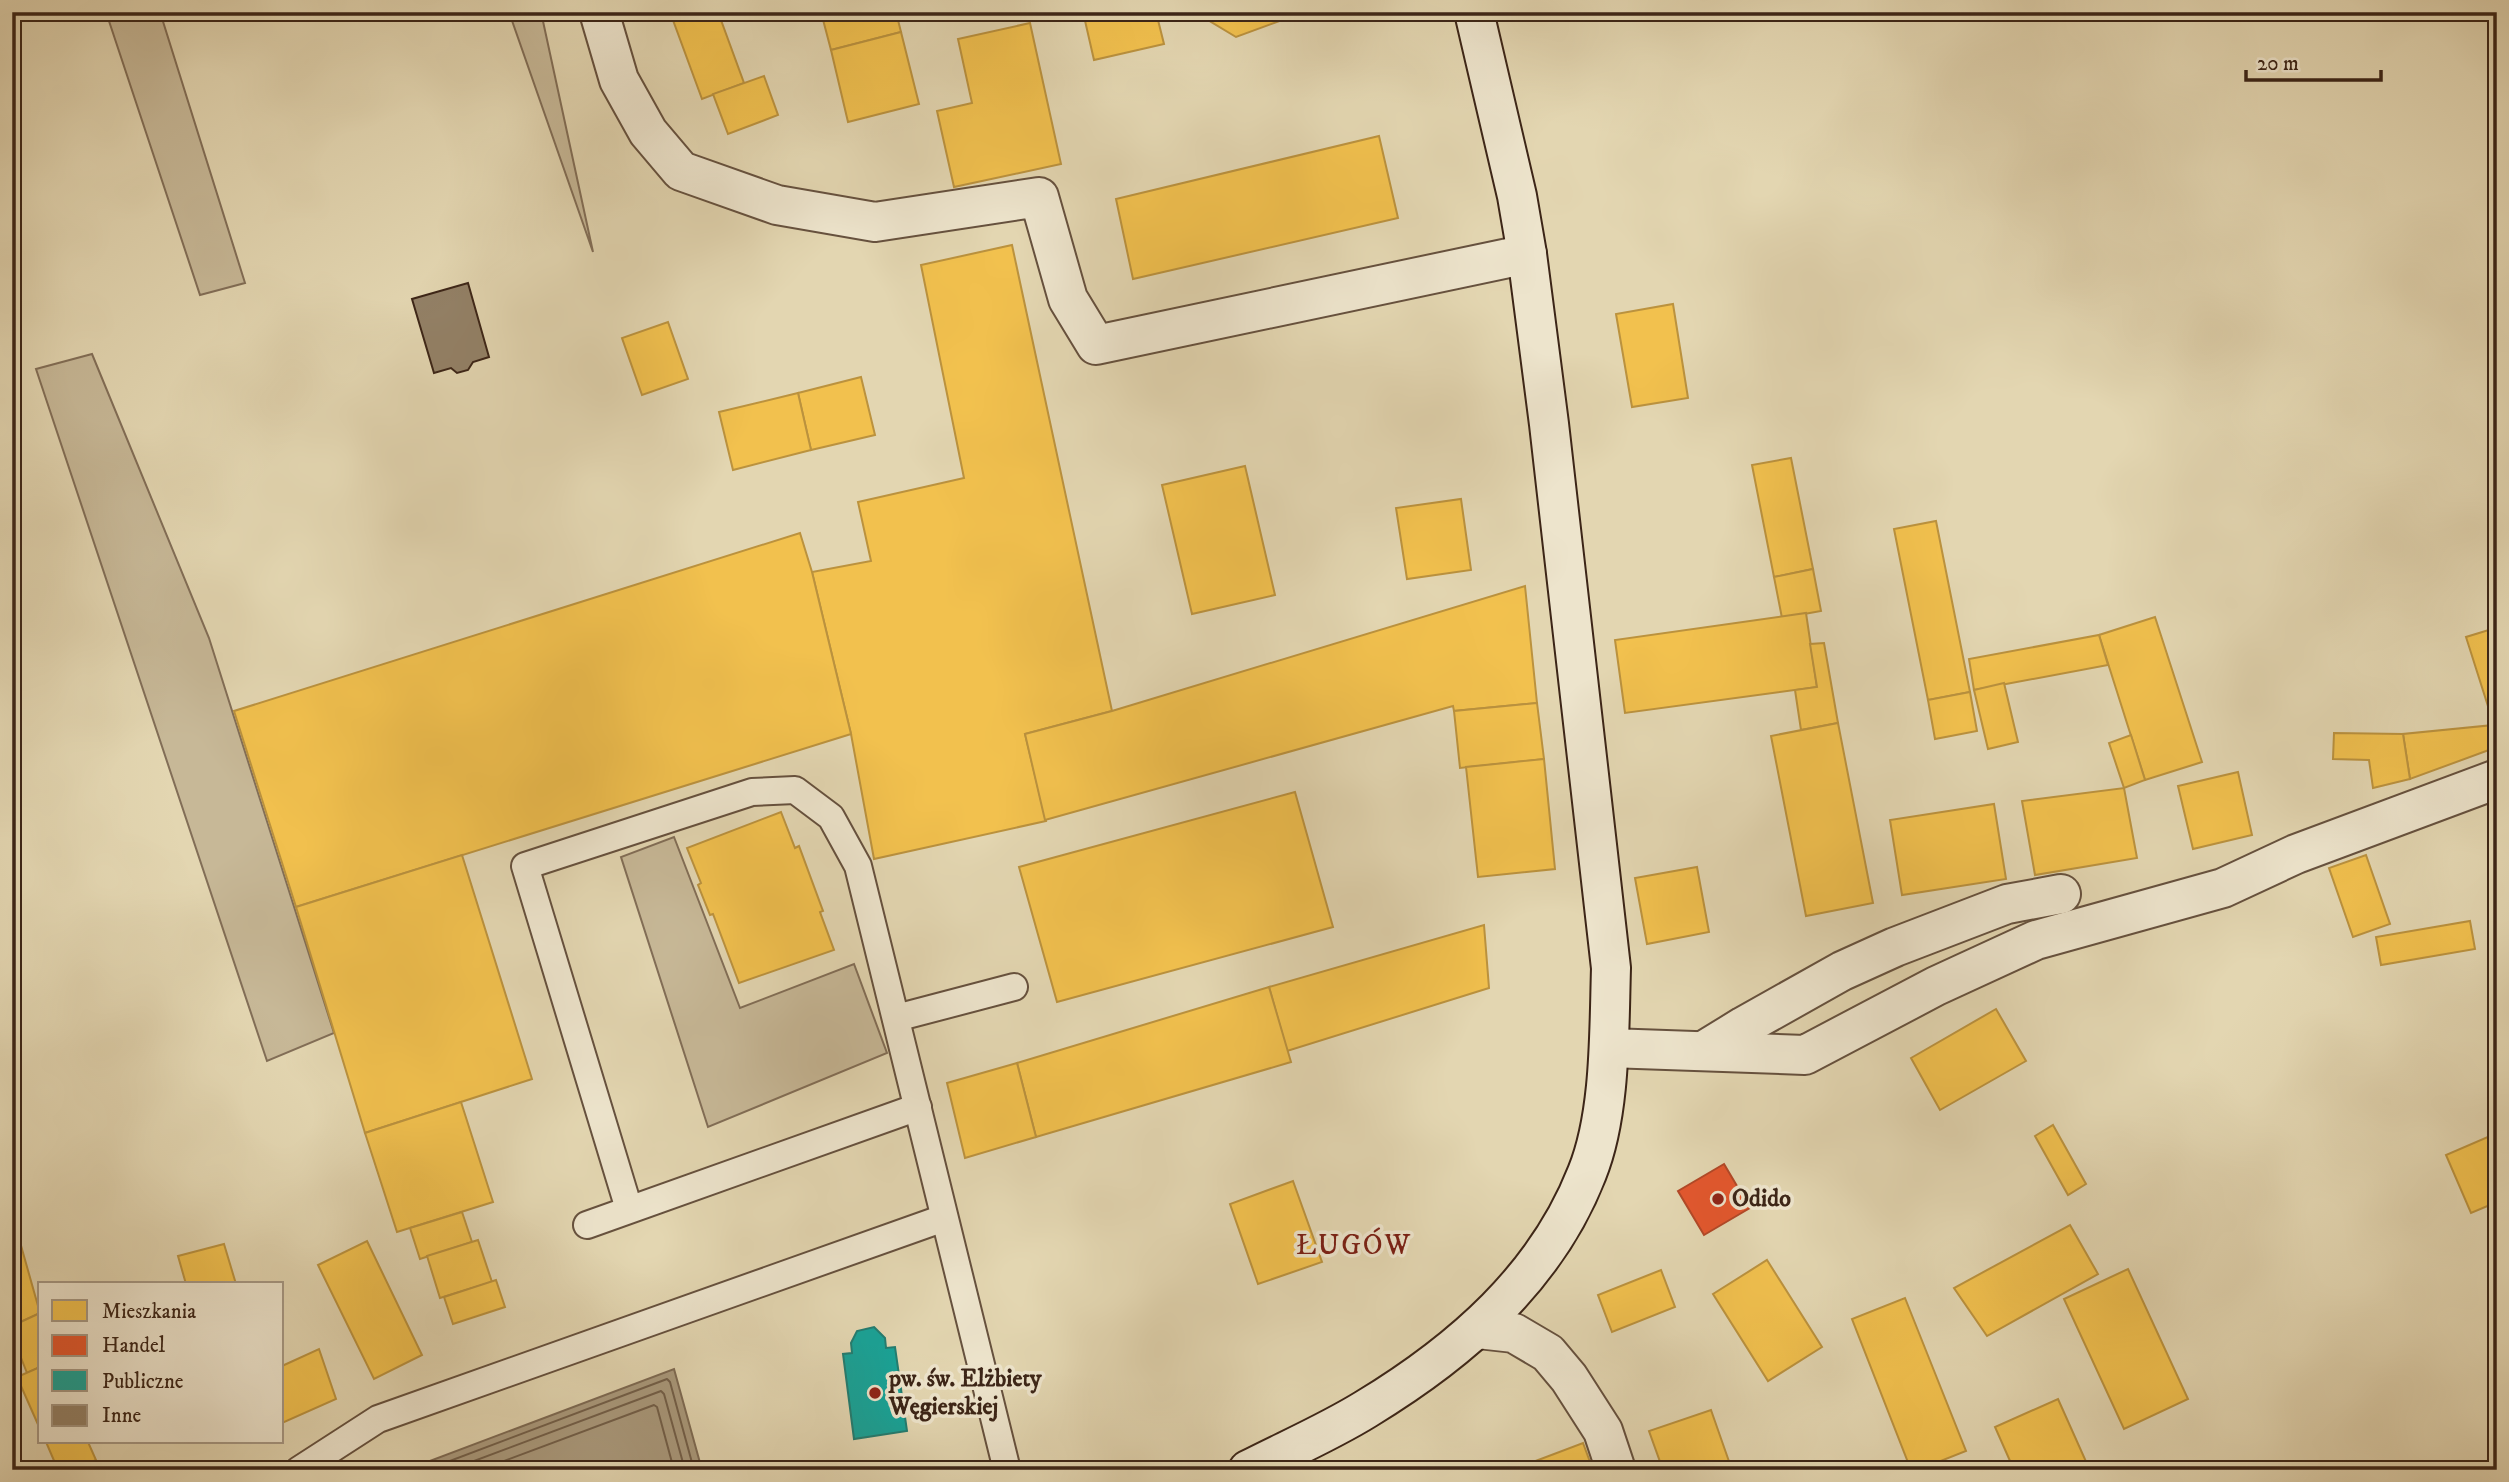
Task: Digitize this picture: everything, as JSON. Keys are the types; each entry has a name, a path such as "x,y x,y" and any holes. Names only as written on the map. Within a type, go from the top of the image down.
{"street":[{"path":"599,12 618,80 648,132 681,171 777,205 875,222 1039,197 1068,299 1096,345 1527,254"},
{"path":"1248,1470 1365,1410 1432,1366 1478,1329 1517,1289 1553,1240 1588,1172 1601,1119 1609,1048 1611,968 1549,424 1517,196 1474,12"},
{"path":"1609,1048 1805,1055 1936,986 2036,940 2223,888 2296,854 2497,779"},
{"path":"1705,1050 1842,971 1895,947 2007,904 2062,894"},
{"path":"1478,1329 1514,1333 1548,1353 1569,1378 1603,1431 1616,1470"}],"lane":[{"path":"629,1209 525,866 752,792 795,790 831,817 858,866 1007,1470"},
{"path":"896,1018 1014,988"},
{"path":"587,1224 918,1107"},
{"path":"299,1470 378,1419 944,1218"}],"shaded area":[{"path":"106,12 160,12 245,283 200,295"},
{"path":"509,12 541,12 593,252"},
{"path":"92,354 209,638 334,1033 267,1061 36,369"},
{"path":"674,837 740,1008 854,964 887,1053 708,1127 621,857"}],"water":[{"path":"674,1369 702,1470 406,1470"}],"building: Mieszkania":[{"path":"670,12 718,12 744,83 702,99"},
{"path":"821,12 896,12 901,32 831,50"},
{"path":"1083,12 1156,12 1164,44 1094,60"},
{"path":"1206,12 1292,12 1293,16 1236,37 1208,20"},
{"path":"1030,23 1061,164 954,187 937,111 972,103 958,39"},
{"path":"901,32 919,104 848,122 831,50"},
{"path":"764,76 778,115 728,134 713,94"},
{"path":"1379,136 1398,218 1133,279 1116,199"},
{"path":"1012,245 1112,711 1025,734 1046,821 874,859 851,734 812,572 871,561 858,502 964,478 921,265"},
{"path":"1673,304 1688,398 1632,407 1616,314"},
{"path":"668,322 688,379 642,395 622,338"},
{"path":"861,377 875,435 811,450 798,393"},
{"path":"798,393 811,450 733,470 719,412"},
{"path":"1791,458 1813,569 1774,577 1752,465"},
{"path":"1245,466 1275,595 1192,614 1162,485"},
{"path":"1461,499 1471,570 1407,579 1396,508"},
{"path":"1936,521 1970,692 1928,700 1894,529"},
{"path":"800,533 851,734 296,907 234,711"},
{"path":"1813,569 1821,611 1782,618 1774,577"},
{"path":"1525,586 1537,703 1454,711 1453,706 1045,820 1025,734 1112,711"},
{"path":"1806,613 1817,687 1625,713 1615,640"},
{"path":"2155,617 2202,762 2145,780 2099,635"},
{"path":"2492,629 2497,646 2497,725 2494,725 2466,637"},
{"path":"2099,635 2108,665 1974,690 1969,659"},
{"path":"1824,643 1838,723 1801,730 1795,690 1817,687 1810,644"},
{"path":"2004,683 2018,742 1988,749 1974,690"},
{"path":"1970,692 1977,731 1935,739 1928,700"},
{"path":"1537,703 1544,759 1460,768 1454,711"},
{"path":"1838,723 1873,903 1806,916 1771,736"},
{"path":"2494,725 2489,750 2410,779 2403,734"},
{"path":"2334,733 2403,734 2410,779 2373,788 2369,760 2333,759"},
{"path":"2131,735 2145,780 2124,788 2109,743"},
{"path":"1544,759 1555,869 1478,877 1466,767"},
{"path":"2238,772 2252,835 2193,849 2178,786"},
{"path":"2124,788 2137,858 2035,875 2022,801"},
{"path":"1295,792 1333,927 1057,1002 1019,867"},
{"path":"1994,804 2006,879 1902,895 1890,820"},
{"path":"781,812 795,848 799,846 834,950 739,983 713,914 710,915 698,885 701,883 687,848"},
{"path":"462,855 532,1079 365,1133 296,907"},
{"path":"2366,855 2390,924 2353,937 2329,868"},
{"path":"1697,867 1709,932 1647,944 1635,878"},
{"path":"2470,921 2475,949 2381,965 2376,937"},
{"path":"1484,925 1489,988 1287,1051 1269,987"},
{"path":"1269,987 1291,1062 1036,1137 1017,1063"},
{"path":"1996,1009 2026,1061 1940,1110 1911,1058"},
{"path":"1017,1063 1036,1137 965,1158 947,1083"},
{"path":"461,1102 493,1202 397,1232 365,1133"},
{"path":"2053,1125 2086,1184 2068,1195 2035,1136"},
{"path":"2497,1133 2497,1202 2471,1213 2446,1155"},
{"path":"1293,1181 1322,1262 1258,1284 1230,1204"},
{"path":"462,1212 472,1242 420,1259 410,1228"},
{"path":"2070,1225 2098,1274 1987,1336 1954,1288"},
{"path":"478,1240 492,1282 440,1298 427,1256"},
{"path":"367,1241 422,1355 374,1379 318,1265"},
{"path":"20,1242 38,1314 12,1326 12,1245"},
{"path":"224,1244 235,1282 185,1282 178,1256"},
{"path":"1767,1260 1822,1347 1768,1381 1713,1294"},
{"path":"2128,1269 2188,1399 2124,1429 2064,1299"},
{"path":"1661,1270 1675,1307 1612,1332 1598,1295"},
{"path":"496,1280 505,1307 453,1324 444,1297"},
{"path":"1905,1298 1966,1451 1918,1470 1911,1470 1852,1319"},
{"path":"38,1314 38,1368 27,1373 12,1335 12,1326"},
{"path":"319,1349 336,1399 284,1422 284,1365"},
{"path":"38,1368 38,1424 17,1377"},
{"path":"2058,1399 2088,1466 2080,1470 2014,1470 1995,1427"},
{"path":"1711,1410 1732,1470 1663,1470 1649,1431"},
{"path":"1583,1443 1593,1470 1512,1470"},
{"path":"47,1444 89,1444 96,1460 74,1470 58,1470"}],"building: Handel":[{"path":"1724,1164 1750,1208 1704,1235 1678,1191"}],"building: Publiczne":[{"name":"pw. św. Elżbiety Węgierskiej","path":"874,1327 885,1338 886,1348 895,1347 907,1431 854,1439 843,1354 852,1353 851,1343 857,1331"}],"building: Inne":[{"path":"468,283 489,357 473,362 468,370 457,373 451,368 434,373 412,299"}],"place":[{"name":"Odido","path":"1718,1199"},
{"name":"pw. św. Elżbiety Węgierskiej","path":"875,1393"}],"district":[{"name":"ŁUGÓW","path":"1354,1245"}]}
